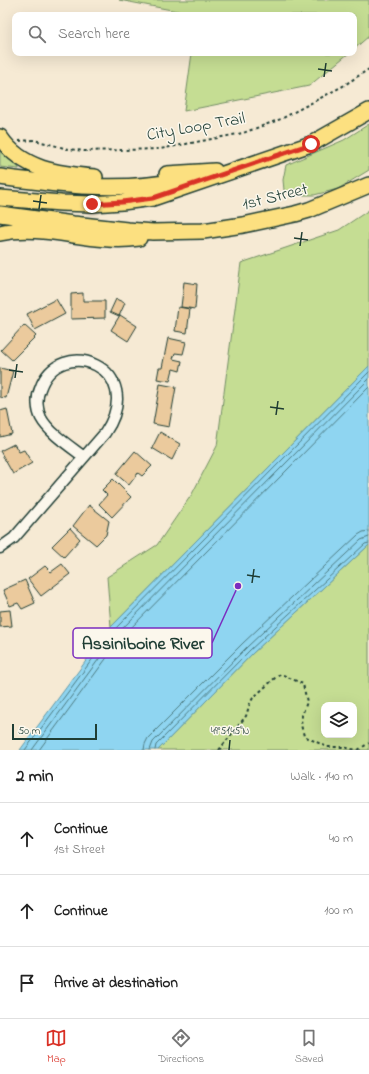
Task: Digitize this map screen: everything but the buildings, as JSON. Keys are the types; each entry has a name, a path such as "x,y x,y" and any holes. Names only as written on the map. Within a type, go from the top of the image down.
{"main road":[{"path":"0,198 92,204 153,198 311,144 369,111"},
{"path":"0,137 5,145 17,156 44,170 62,174 119,177 230,170"},
{"path":"0,177 66,185 101,187 136,186 164,184 252,164"},
{"name":"1st Street","path":"187,231 203,231 243,225 295,214 309,210 369,185"},
{"path":"0,214 103,228 153,232 187,231"},
{"path":"0,232 26,229 104,240 127,240 187,231"}],"street":[{"path":"0,548 14,538 105,433 111,424 116,411 116,389 113,380 99,367 90,363 83,361 68,362 61,364 47,375 38,394 38,408 41,419 49,428 84,457"}],"path":[{"name":"City Loop Trail","path":"14,142 34,140 68,149 84,151 160,149 243,133 281,119 343,86 369,68"},
{"path":"219,750 246,716 250,703 254,698 281,674 303,684 307,702 302,715 301,725 304,736 327,747 342,747 357,750 369,743"}],"green space":[{"path":"119,0 369,0 369,36 357,46 357,12 182,12"},
{"path":"192,56 345,56 309,86 184,111"},
{"path":"369,124 369,170 338,189 314,195 298,195 284,190 283,180 286,165 344,140"},
{"path":"0,151 19,168 19,169 0,167"},
{"path":"369,210 369,366 111,627 107,577 157,545 192,494 217,446 241,263 339,230"},
{"path":"369,545 369,750 158,750 253,653"}],"water":[{"path":"369,366 369,545 253,653 158,750 20,750 111,627"}],"place":[{"name":"Assiniboine River","path":"238,586"}],"route":[{"path":"92,204 153,198 311,144"}]}
